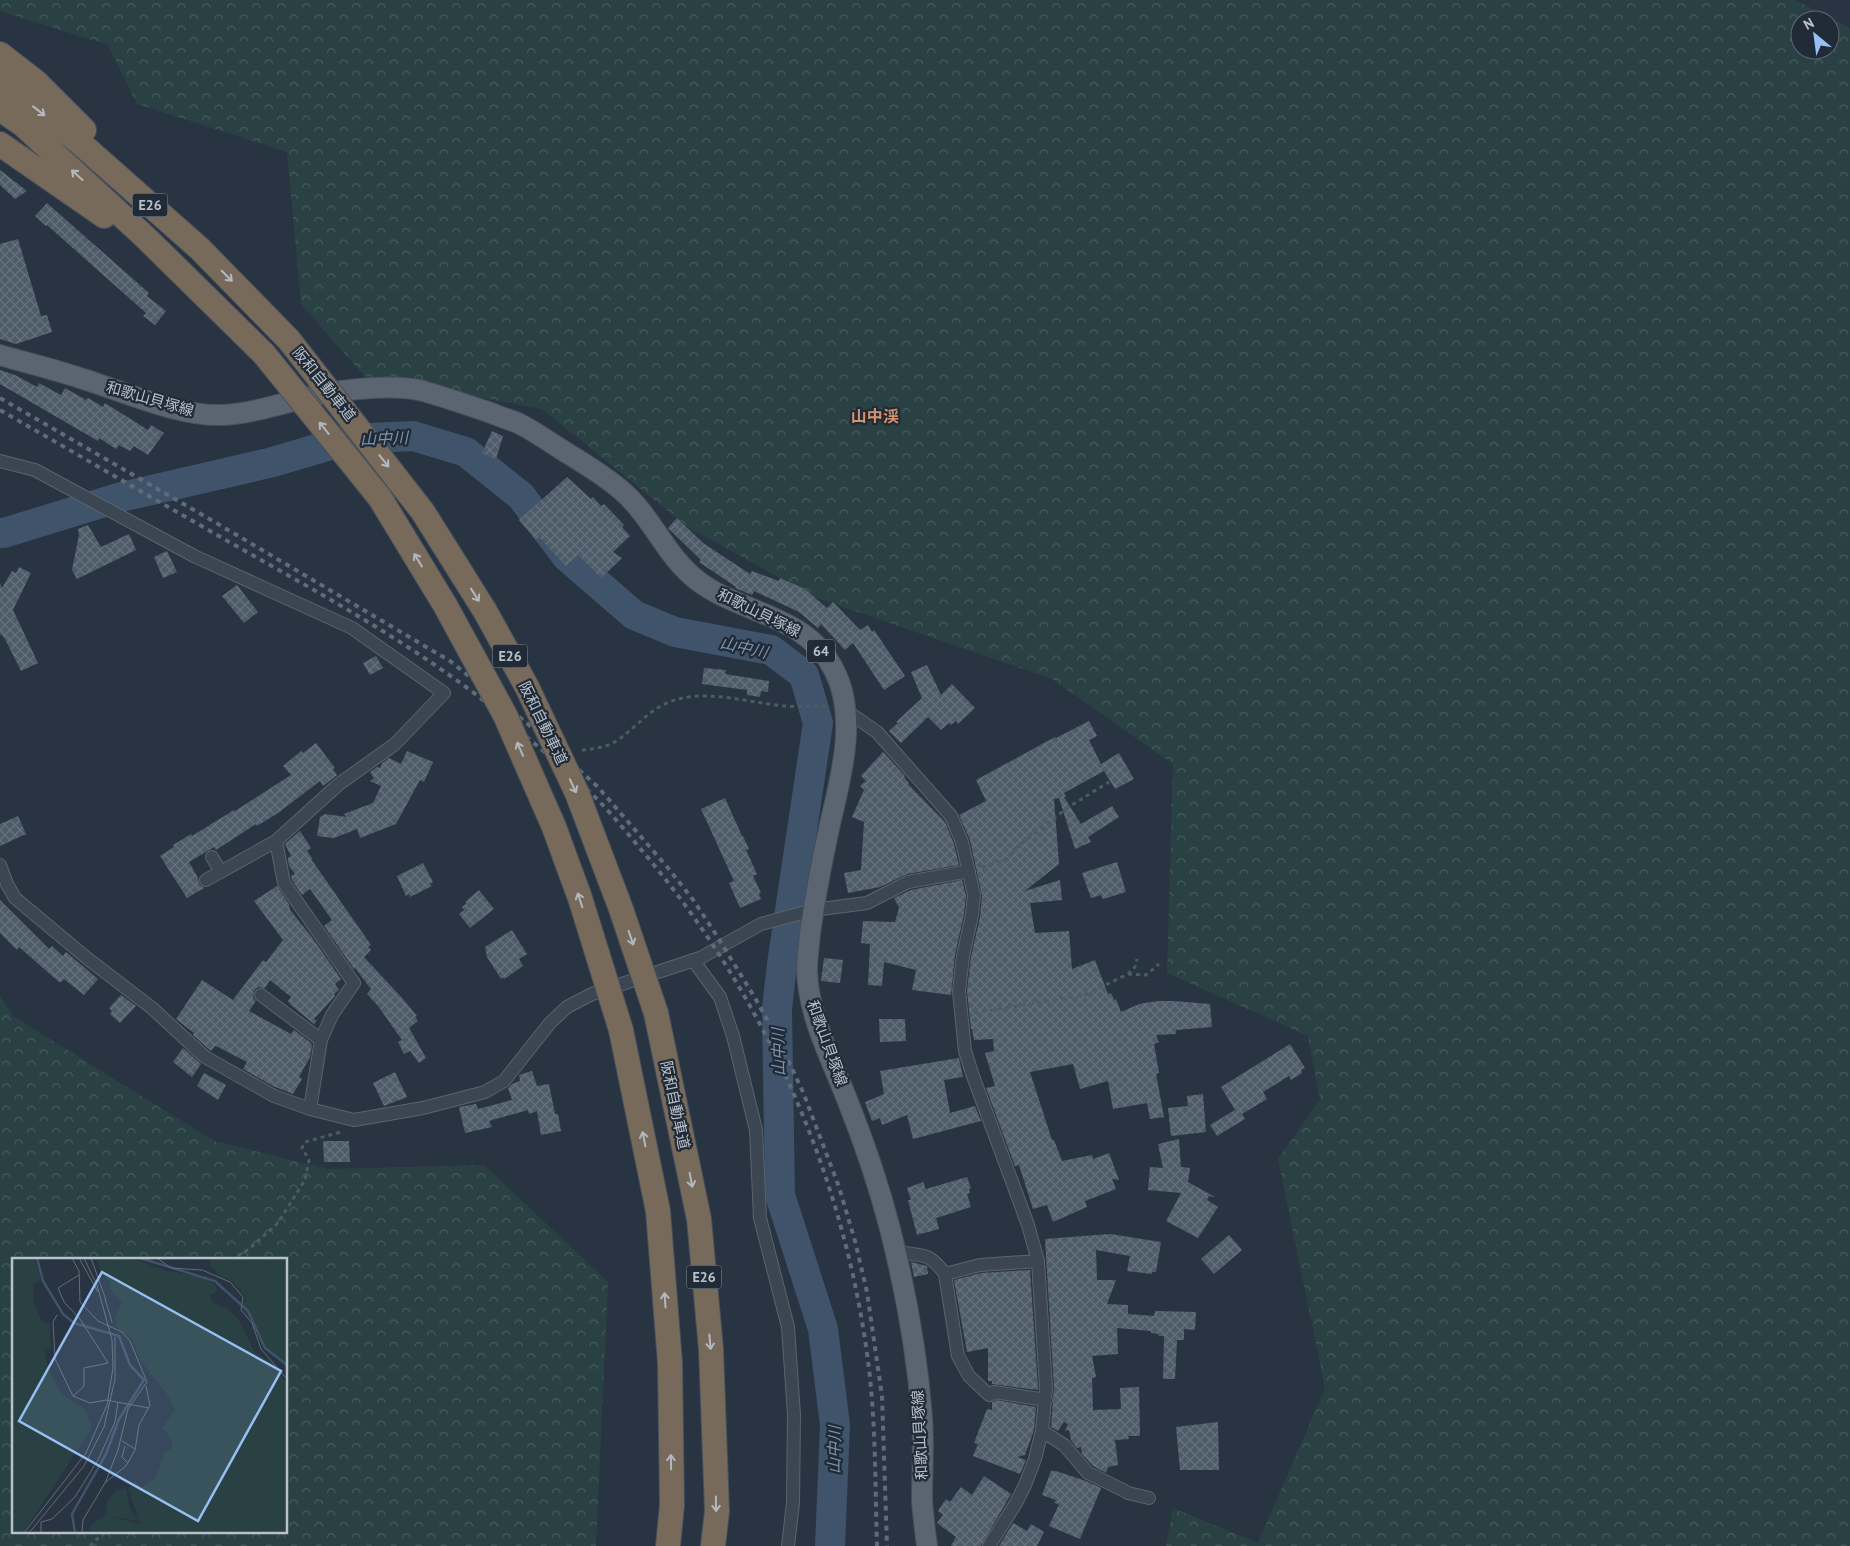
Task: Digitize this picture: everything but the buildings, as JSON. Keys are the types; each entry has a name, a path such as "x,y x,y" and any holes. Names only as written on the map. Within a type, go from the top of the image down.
{"highway":[{"path":"0,54 36,82 200,249"},
{"name":"阪和自動車道","path":"0,81 79,142 200,249 288,340 423,512 484,610 527,687 577,793 621,909 656,1013 699,1219 711,1349 717,1511 714,1546"},
{"name":"阪和自動車道","path":"0,109 22,124 144,236 264,354 380,498 445,604 505,715 554,827 580,898 621,1030 658,1211 670,1363 672,1505 668,1546"},
{"path":"0,144 98,211 264,354"}],"main road":[{"name":"和歌山貝塚線","path":"0,355 184,411 219,416 264,410 316,395 373,388 418,390 519,424 583,463 621,489 645,515 672,557 696,580 722,596 795,627 813,641 836,673 842,692 836,708 846,739 843,770 818,879 806,912 810,1002 867,1150 895,1250 912,1341 922,1413 924,1460 922,1500 926,1546"}],"street":[{"path":"0,462 35,470 194,556 352,628 444,693 396,744 339,784 276,841 206,880"},
{"path":"836,708 876,732 951,816 962,842 974,895 959,991 965,1051 972,1076 1028,1225 1038,1261 1046,1400 1042,1432 1035,1459 1025,1485 989,1546"},
{"path":"276,841 284,883 354,983 332,1015 321,1040 310,1109"},
{"path":"212,857 221,872"},
{"path":"0,865 6,884 15,898 88,959 152,1008 205,1057 274,1096 310,1109 354,1120 423,1108 485,1092 504,1081 550,1023 567,1007 592,994 693,960 761,924 806,912 867,903 908,882 969,871"},
{"path":"693,960 720,997 734,1036 756,1130 760,1218 788,1327 794,1416 793,1503 788,1546"},
{"path":"261,995 321,1040"},
{"path":"895,1250 909,1255 924,1255 936,1262 945,1274 958,1356 969,1376 988,1395 994,1392 1046,1400"},
{"path":"945,1274 980,1265 1038,1261"},
{"path":"1042,1432 1064,1445 1088,1473 1128,1494 1149,1498"}],"path":[{"path":"582,750 596,749 617,741 646,716 667,703 688,696 707,696 785,706 836,708"},
{"path":"969,871 1007,860 1016,848 1067,808 1109,782"},
{"path":"961,1015 1085,995 1128,974 1135,967 1137,959"},
{"path":"1128,974 1146,975 1159,964"},
{"path":"234,1258 249,1249 278,1224 305,1180 309,1160 302,1148 304,1142 337,1134 349,1128 354,1120"},
{"path":"90,1546 102,1534"}],"green space":[{"path":"0,0 1795,0 1815,10 1790,10 1790,60 1840,60 1840,23 1850,28 1850,1546 1166,1546 1173,1508 1258,1543 1325,1388 1278,1159 1320,1100 1308,1036 1167,973 1173,764 1052,679 817,598 689,528 542,409 364,376 301,304 287,152 137,104 108,45 0,11"},
{"path":"0,996 13,1016 214,1141 328,1169 484,1165 608,1282 596,1546 0,1546"}],"waterway":[{"name":"山中川","path":"0,533 121,497 269,463 351,439 413,436 466,452 521,496 567,557 634,615 675,632 771,650 804,675 818,723 777,1009 780,1195 823,1329 835,1425 830,1546"}],"railway":[{"path":"0,398 450,661 529,725 598,787 694,901 755,998 778,1039 803,1092 839,1187 855,1241 867,1292 882,1396 887,1546"},
{"path":"0,410 304,584 416,653 470,690 593,795 644,853 687,908 727,967 762,1028 792,1091 818,1156 840,1223 856,1292 871,1384 877,1546"}],"district":[{"name":"山中渓","path":"875,416"}]}
